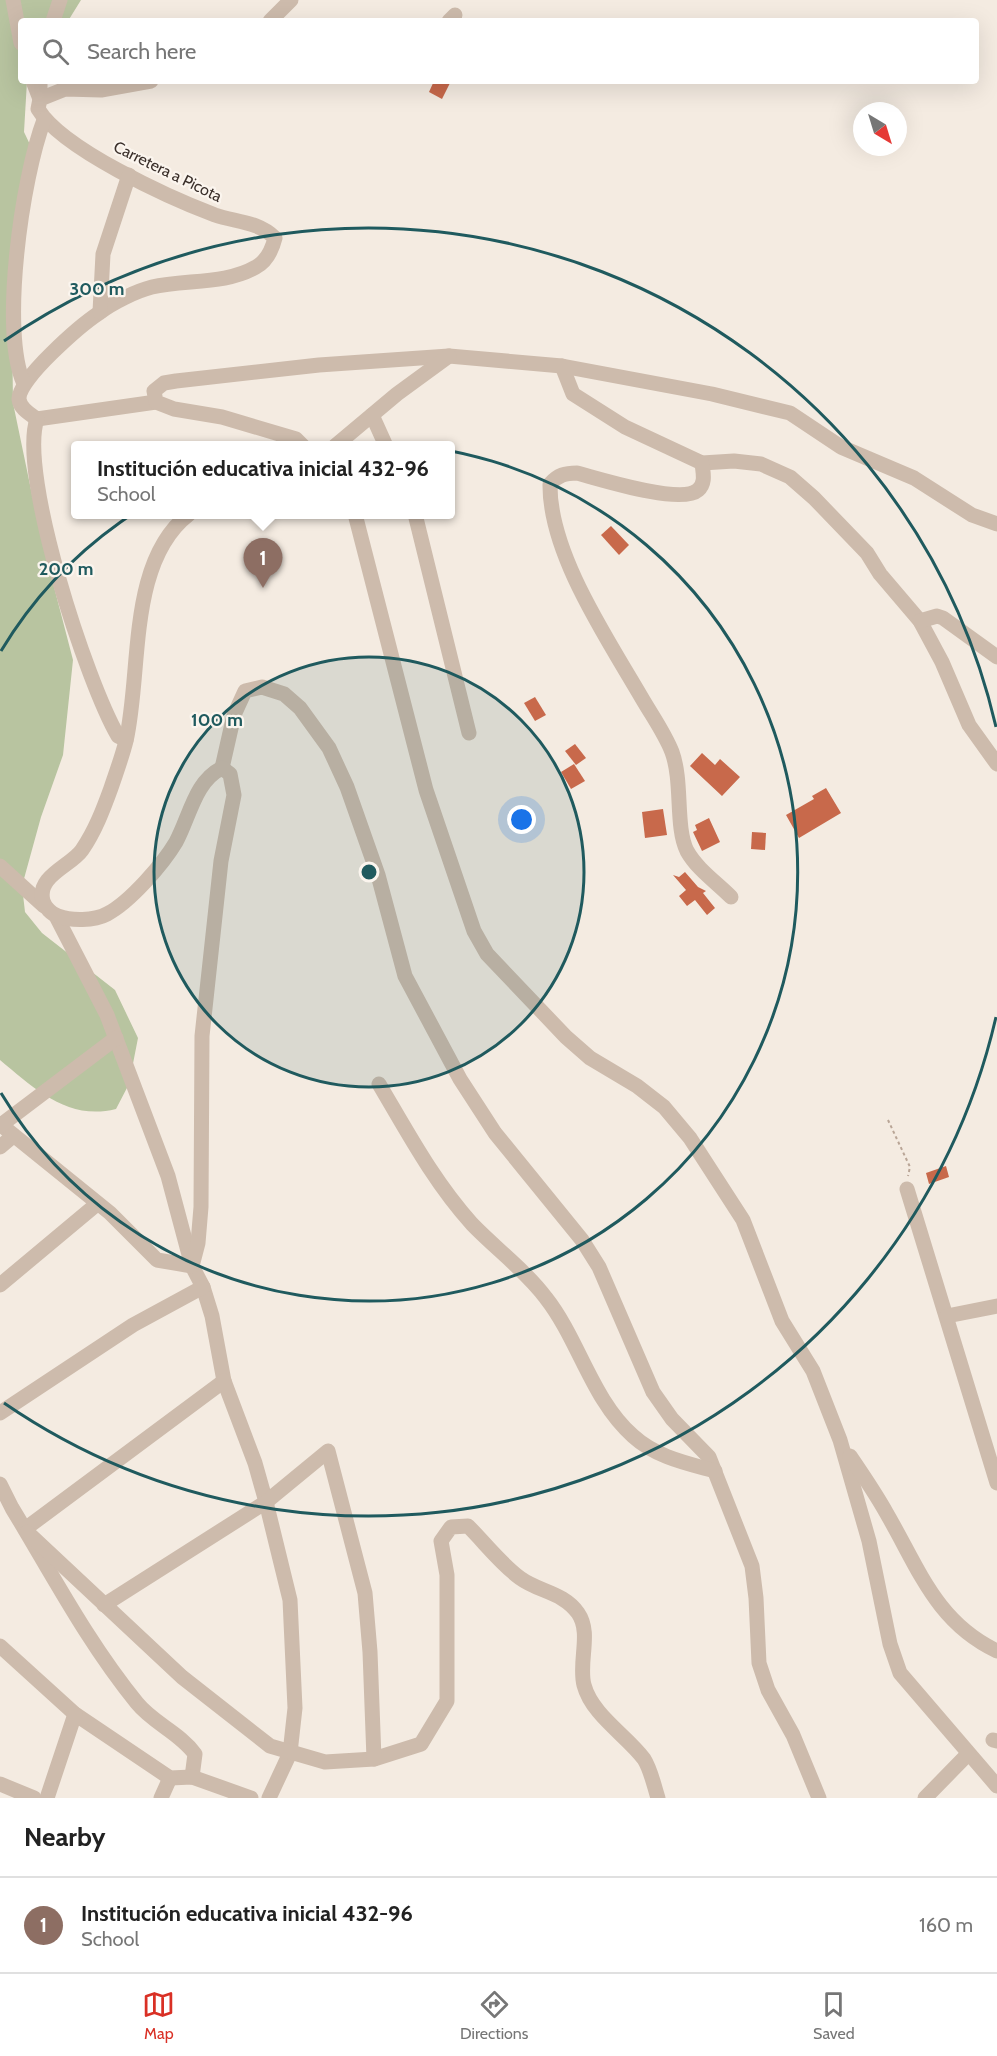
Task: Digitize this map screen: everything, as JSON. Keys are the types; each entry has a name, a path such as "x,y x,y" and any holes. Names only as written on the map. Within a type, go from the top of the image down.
{"street":[{"path":"13,0 18,27"},
{"path":"54,18 60,0"},
{"path":"274,18 291,0"},
{"path":"34,84 40,99"},
{"path":"40,84 38,109 45,120 27,171 12,237 8,287 7,329 17,374 24,384 19,399 22,409 37,419 54,419 76,413 156,402 185,411 222,417 298,441"},
{"path":"40,99 65,89 101,90 134,84"},
{"name":"Carretera a Picota","path":"24,384 57,350 100,312 150,287 226,277 256,267 273,249 274,238 260,227 217,216 129,175 72,143 45,120"},
{"path":"100,312 103,254 129,175"},
{"path":"341,441 449,356"},
{"path":"156,402 154,391 164,383 319,365 449,356 562,366 712,394 790,413 841,447 914,478 972,515 997,524"},
{"path":"562,366 573,394 625,427 702,463 734,461 761,464 790,477 839,521 920,621 942,663 969,725 997,764"},
{"path":"372,415 384,441"},
{"path":"37,419 33,430 34,458 48,538 92,683 118,736 126,740"},
{"path":"702,463 702,484 697,491 688,494 644,490 577,473 566,473 556,477 550,484 550,494 556,529 590,606 671,749 680,791 682,832 686,848 695,863 731,897"},
{"path":"182,519 163,542 148,577 126,740 94,832 80,853 44,886 41,895 116,1038 168,1176 192,1266 203,1287 212,1316 224,1381 255,1463 266,1502 290,1600 295,1708 290,1753 269,1798"},
{"path":"356,519 426,790 474,932 487,954 566,1037 590,1058 637,1086 664,1107 690,1138 743,1220 777,1312 813,1371 840,1440 869,1541 890,1644 900,1673 997,1786"},
{"path":"416,519 469,734"},
{"path":"920,621 937,616 943,618 997,657"},
{"path":"222,768 234,715 245,691 262,687 284,694 300,708 329,748 347,788 374,866 405,976 460,1078 495,1133 582,1240 599,1267 653,1392 672,1419 709,1457 716,1471 735,1529 752,1566 759,1663 768,1690 793,1735 815,1796"},
{"path":"0,866 50,911 77,920 106,915 128,897 174,844 208,774 222,768"},
{"path":"192,1266 198,1243 201,1207 202,1036 221,861 234,795 230,774 222,768"},
{"path":"116,1038 1,1124 110,1213 157,1260 192,1266"},
{"path":"379,1084 435,1179 473,1224 546,1297 619,1421 633,1436 667,1458 716,1471"},
{"path":"0,1147 13,1136"},
{"path":"907,1190 997,1484"},
{"path":"0,1285 97,1204"},
{"path":"0,1413 133,1325 203,1287"},
{"path":"947,1316 997,1306"},
{"path":"26,1530 224,1381"},
{"path":"840,1440 888,1515 930,1594 966,1634 997,1651"},
{"path":"104,1605 266,1502 328,1451 365,1593 374,1759"},
{"path":"0,1484 113,1671 156,1723 195,1754 192,1777"},
{"path":"26,1530 182,1677 232,1718 270,1746 325,1762 374,1759 421,1744 447,1701 447,1575 441,1541 451,1527 468,1526 518,1577 559,1596 579,1615 584,1631 581,1666 584,1686 616,1731 645,1761 658,1798"},
{"path":"0,1647 75,1714 170,1778 192,1777 250,1798"},
{"path":"46,1798 75,1714"},
{"path":"925,1798 968,1754"},
{"path":"162,1798 170,1778"},
{"path":"0,1784 34,1798"}],"path":[{"path":"888,1120 910,1167 907,1190"}],"green space":[{"path":"0,0 81,0 70,18 18,18 18,84 27,84 24,132 34,153 12,326 13,403 40,533 73,660 63,755 41,817 22,886 25,912 42,933 115,990 138,1038 129,1084 116,1109 99,1112 67,1106 53,1100 26,1082 0,1060"}],"building":[{"path":"433,84 450,84 442,99 429,92"},
{"path":"611,526 629,545 619,555 601,535"},
{"path":"535,697 546,715 535,721 524,703"},
{"path":"575,744 586,758 576,765 565,751"},
{"path":"702,753 715,765 720,759 740,777 722,796 690,766"},
{"path":"574,764 585,781 571,789 561,772"},
{"path":"826,788 841,813 799,838 786,815 814,799 812,796"},
{"path":"663,809 667,835 645,838 642,812"},
{"path":"709,818 720,842 702,851 693,832 697,830 695,825"},
{"path":"752,832 766,833 765,850 751,849"},
{"path":"685,872 698,887 706,891 703,893 715,908 707,915 695,900 687,906 679,896 686,890 673,875 679,877"},
{"path":"946,1166 949,1177 929,1184 926,1173"}],"place":[{"name":"Institución educativa inicial 432-96","path":"263,588"}]}
